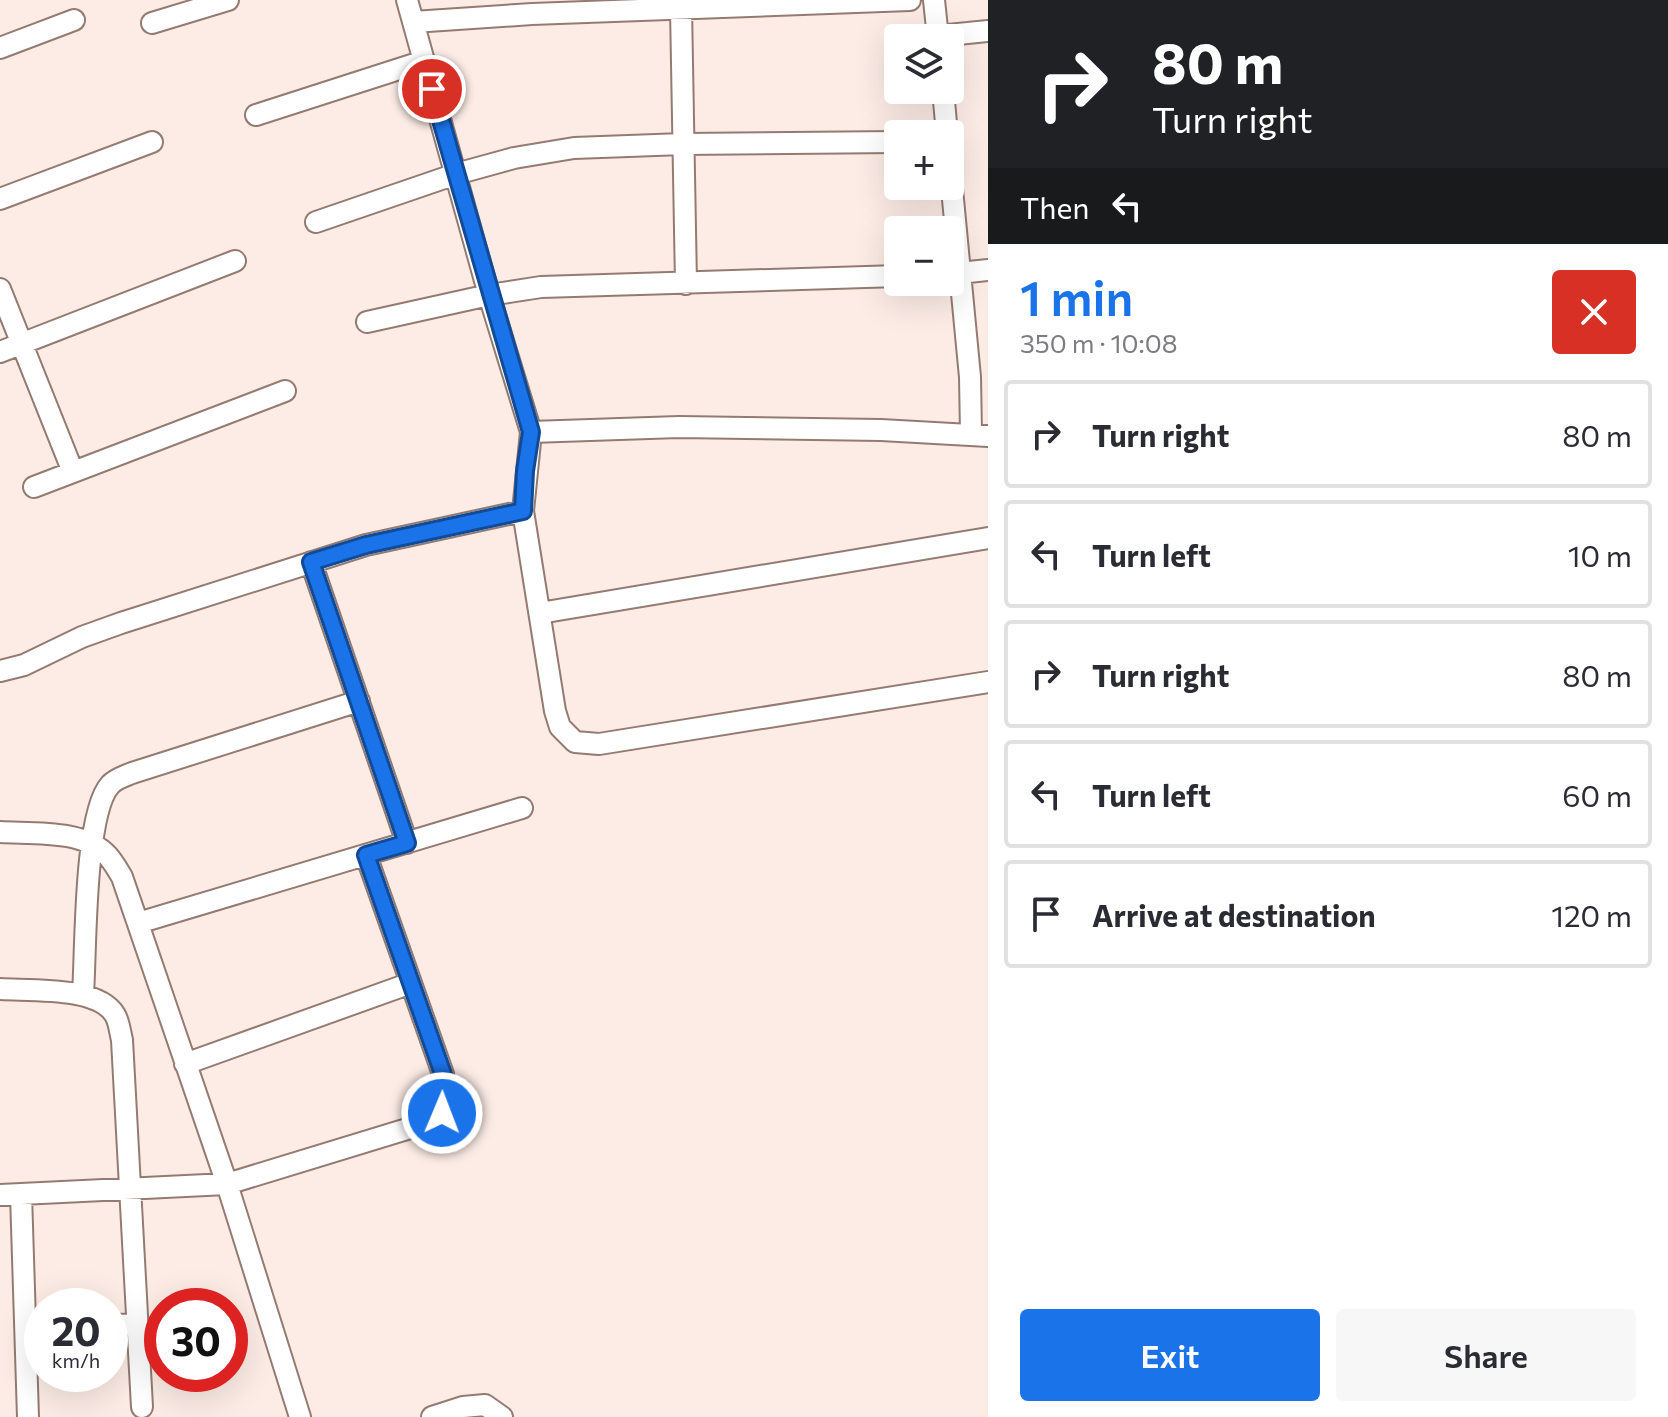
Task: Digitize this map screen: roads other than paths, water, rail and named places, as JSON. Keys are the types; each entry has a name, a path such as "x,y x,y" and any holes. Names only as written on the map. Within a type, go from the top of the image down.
{"street":[{"path":"152,23 228,0"},
{"path":"407,0 489,295 531,432 523,511 560,727 575,742 599,744 988,682"},
{"path":"413,22 910,0"},
{"path":"934,0 937,24"},
{"path":"681,8 686,284"},
{"path":"0,48 74,20"},
{"path":"964,34 988,31"},
{"path":"256,115 424,61"},
{"path":"0,199 152,142"},
{"path":"316,222 456,174 514,158 574,148 884,142"},
{"path":"0,352 235,261"},
{"path":"964,273 988,270"},
{"path":"367,322 489,295 541,287 884,277"},
{"path":"0,289 73,472"},
{"path":"531,432 679,427 979,434 958,296"},
{"path":"34,487 285,391"},
{"path":"0,671 24,665 95,632 366,545 523,511"},
{"path":"540,613 988,538"},
{"path":"311,562 407,843"},
{"path":"83,994 92,843 101,801 111,783 132,773 359,701"},
{"path":"138,923 522,808"},
{"path":"0,832 68,837 92,843 107,855 122,877 227,1184 300,1417"},
{"path":"0,1195 227,1184 430,1122 442,1113 447,1096 443,1074 366,855"},
{"path":"185,1064 411,983"},
{"path":"0,989 83,994 103,1003 115,1015 122,1040 142,1407"},
{"path":"21,1194 30,1288"},
{"path":"128,1324 136,1324"},
{"path":"28,1417 30,1392"},
{"path":"432,1417 463,1407 485,1405 502,1417"}]}
